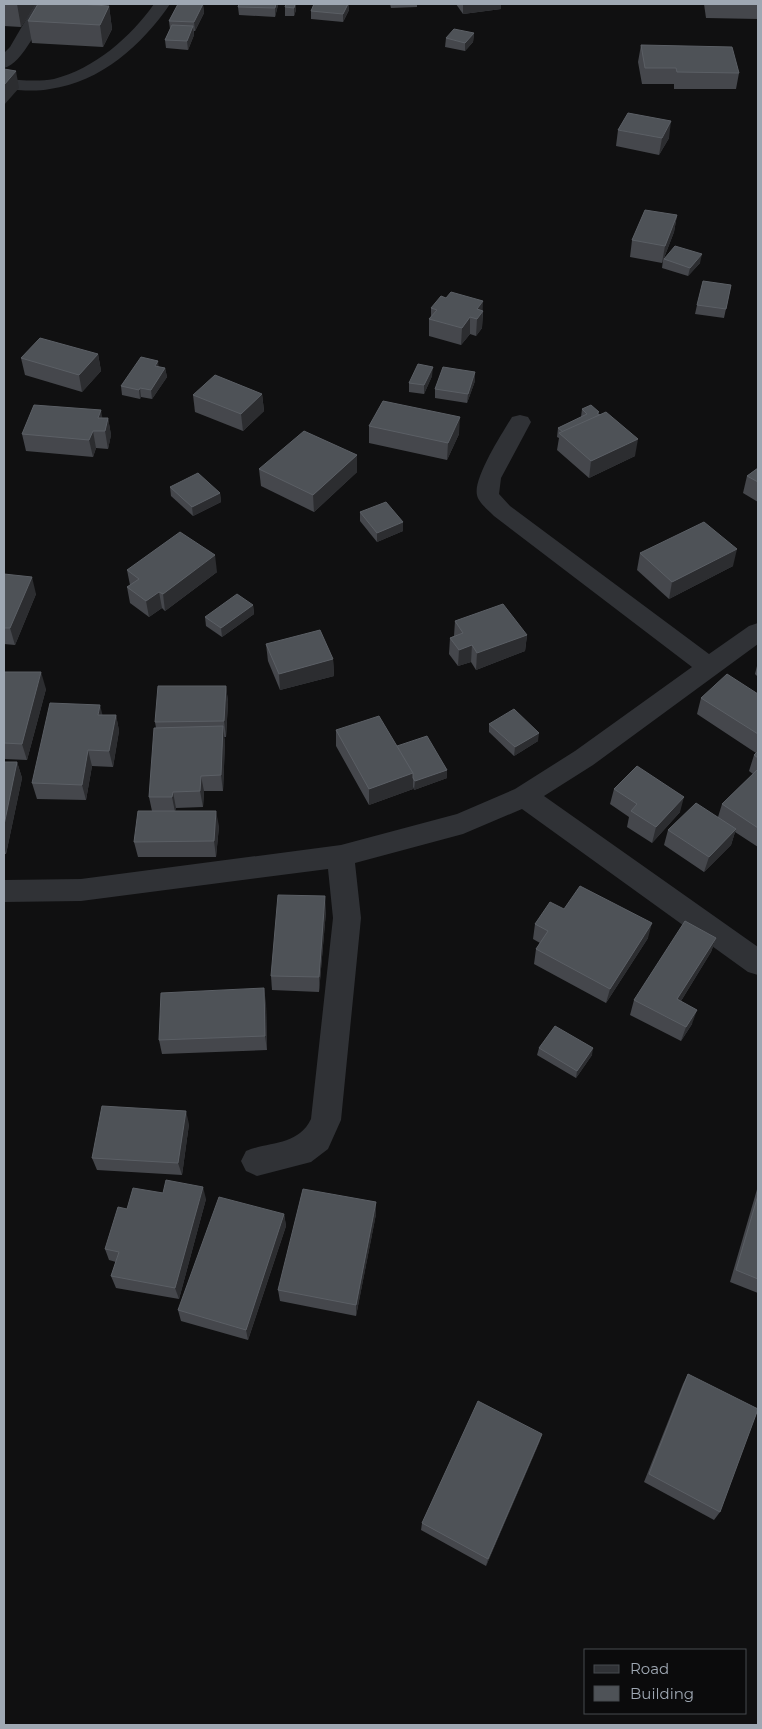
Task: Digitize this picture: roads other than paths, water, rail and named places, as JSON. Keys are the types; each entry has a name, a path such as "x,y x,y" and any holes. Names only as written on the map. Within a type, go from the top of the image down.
{"street":[{"path":"4,63 17,49 43,4"},
{"path":"4,84 58,83 78,76 117,52 153,19 162,4"},
{"path":"520,422 490,478 488,494 502,511 709,667"},
{"path":"4,891 81,890 341,856 463,823 524,796 584,758 758,632"},
{"path":"524,796 758,963"},
{"path":"257,1161 300,1152 317,1139 326,1120 346,918 341,856"}]}
